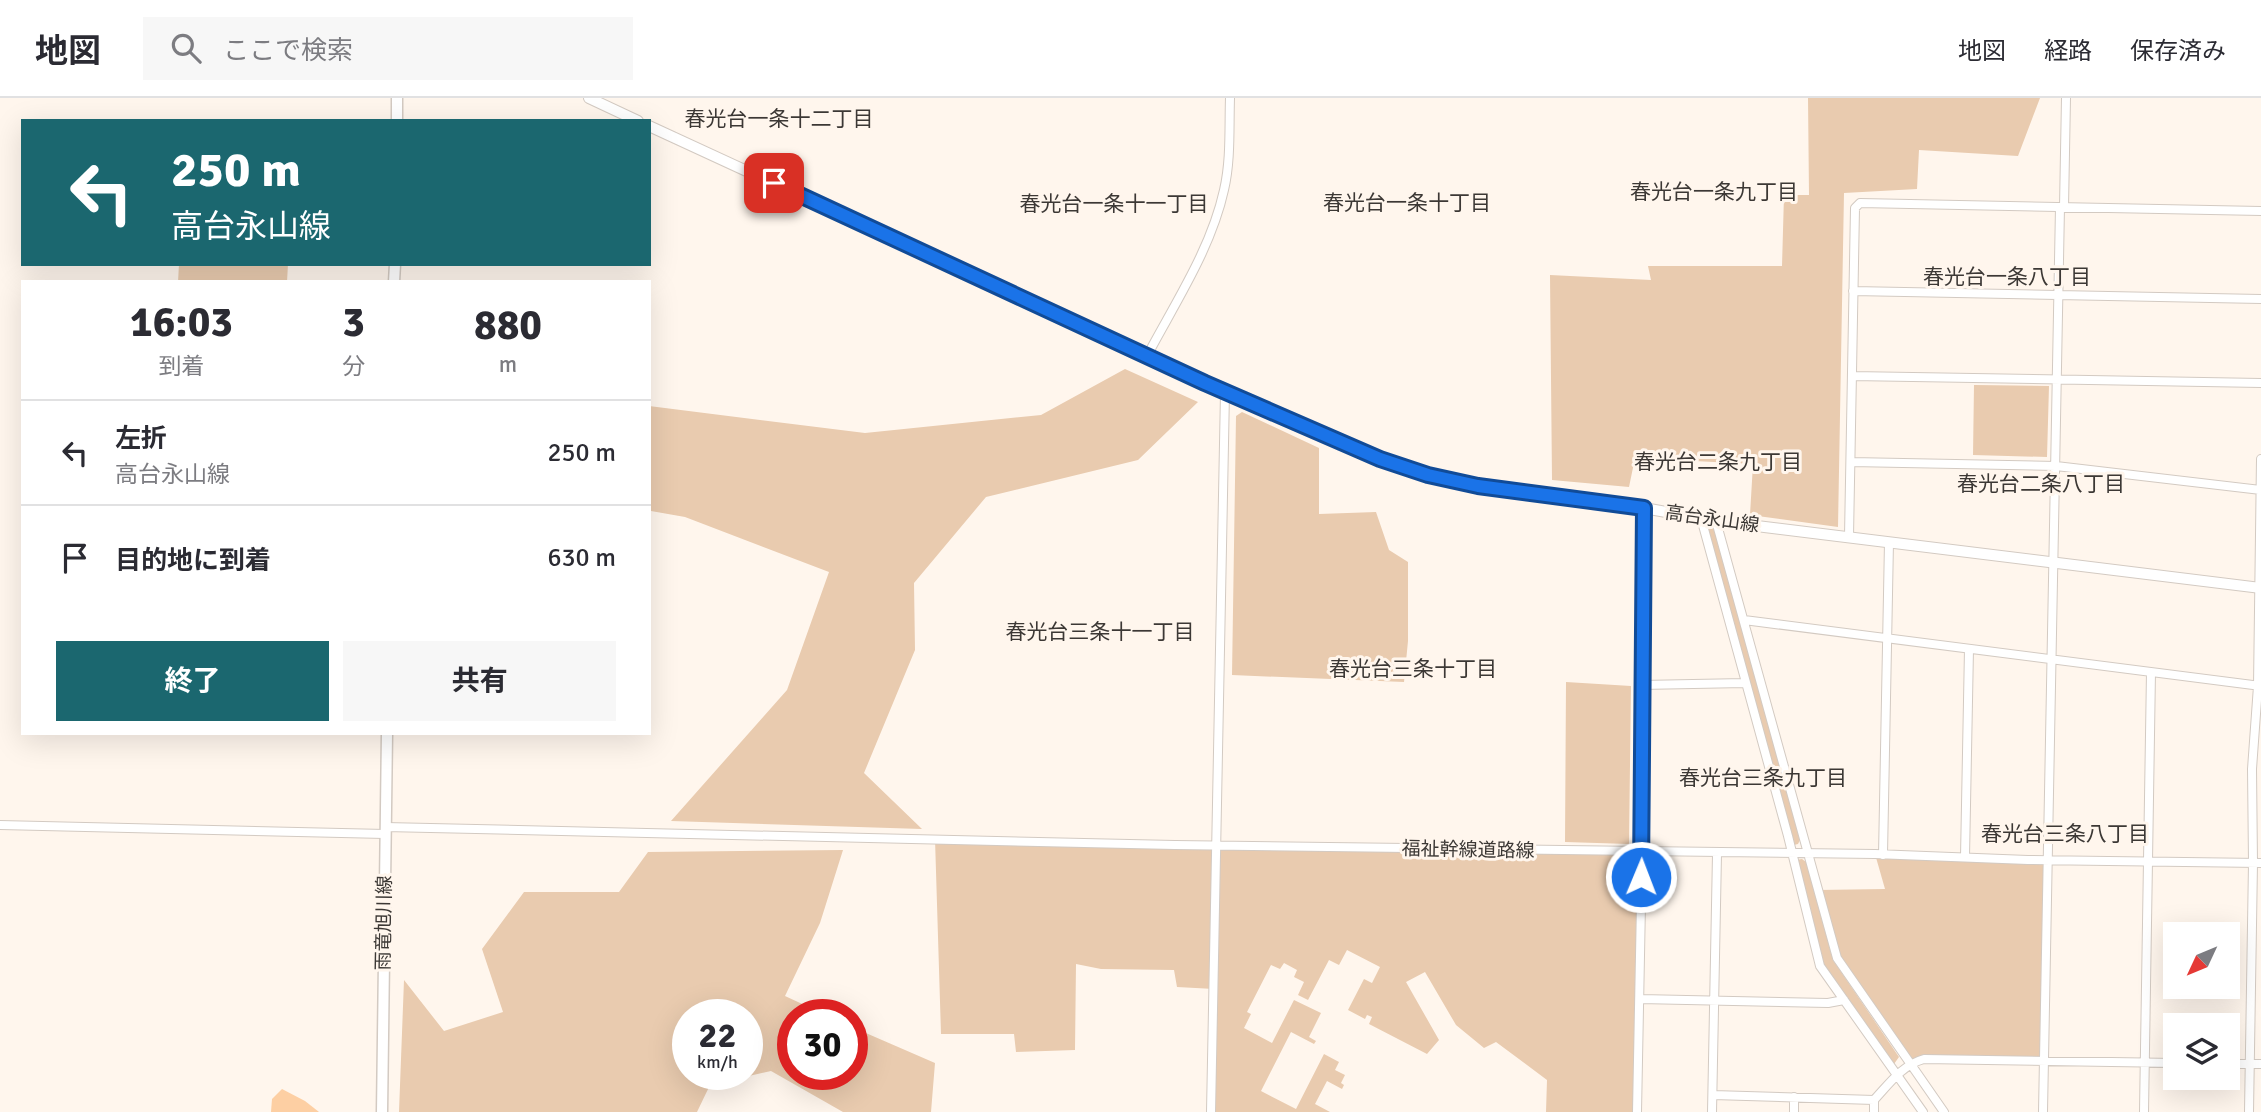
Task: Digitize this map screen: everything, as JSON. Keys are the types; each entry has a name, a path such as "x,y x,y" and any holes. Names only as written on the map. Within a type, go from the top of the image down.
{"main road":[{"path":"397,98 397,119"},
{"name":"雨竜旭川線","path":"382,1112 387,735"}],"street":[{"path":"589,98 634,119"},
{"path":"1147,356 1210,237 1224,189 1229,148 1230,98"},
{"path":"2043,1112 2057,379 2066,98"},
{"name":"高台永山線","path":"651,127 1225,392 1380,459 1428,475 1478,486 1644,508 1716,521 2260,587"},
{"path":"1849,536 1855,208 1860,203 2261,211"},
{"path":"1853,291 2261,299"},
{"path":"1852,376 2261,383"},
{"path":"1212,1112 1225,392"},
{"path":"2249,1112 2257,863 2261,459"},
{"path":"1851,463 2056,466 2261,490"},
{"path":"1637,1112 1644,508"},
{"path":"1700,518 1793,855 1820,965 1923,1112"},
{"path":"1716,521 1837,958 1944,1112"},
{"path":"1883,855 1889,542"},
{"path":"1744,620 2260,686"},
{"path":"1965,857 1969,649"},
{"path":"2144,1112 2151,672"},
{"path":"1641,685 1745,683"},
{"name":"福祉幹線道路線","path":"0,825 2257,863"},
{"path":"1712,1112 1717,854"},
{"path":"1640,999 1828,1003 1844,1000"},
{"path":"1874,1112 1874,1100 1897,1074 1910,1062 1924,1059 2163,1063"},
{"path":"2240,1064 2261,1064"},
{"path":"1713,1095 1874,1100"},
{"path":"1794,1097 1794,1112"}],"shaded area":[{"path":"1808,98 2040,98 2018,156 1919,150 1917,189 1844,193 1838,527 1750,515 1753,464 1635,458 1629,487 1552,480 1550,275 1651,280 1648,266 1782,266 1784,195 1809,195"},
{"path":"179,266 288,266 287,280 178,280"},
{"path":"1125,369 1198,402 1138,460 986,497 914,583 915,650 864,773 922,829 671,821 787,690 829,572 685,517 651,511 651,406 865,433 1041,415"},
{"path":"1974,385 2049,386 2047,457 1973,455"},
{"path":"1242,412 1319,448 1319,514 1376,512 1389,550 1408,562 1408,641 1404,682 1232,675 1236,416"},
{"path":"1704,526 1715,527 1800,840 1798,844 1794,845"},
{"path":"1566,682 1631,686 1629,844 1565,842"},
{"path":"935,839 1642,852 1637,1112 1546,1112 1547,1080 1496,1042 1484,1048 1456,1025 1425,972 1406,982 1439,1040 1427,1054 1369,1024 1372,1017 1367,1015 1365,1019 1348,1010 1364,979 1372,983 1380,967 1347,950 1339,965 1329,960 1308,1000 1298,995 1304,982 1294,977 1297,970 1284,963 1280,969 1271,965 1247,1012 1251,1014 1244,1028 1272,1043 1294,1000 1321,1013 1309,1037 1316,1041 1314,1044 1291,1032 1261,1091 1296,1109 1324,1054 1339,1062 1335,1070 1345,1075 1341,1083 1344,1085 1342,1089 1327,1081 1315,1104 1330,1112 1211,1112 1214,989 1177,987 1174,970 1101,969 1076,964 1075,1050 1016,1052 1014,1034 941,1034"},
{"path":"843,850 820,923 785,996 791,999 777,999 777,1074 771,1071 763,1073 763,999 672,999 672,1090 708,1090 697,1112 399,1112 404,980 444,1031 503,1012 482,949 524,892 619,892 648,852"},
{"path":"1875,854 2048,860 2044,1061 1910,1063 1837,958 1818,890 1885,889"},
{"path":"1802,859 1806,862 1833,960 1899,1057 1894,1064 1890,1063 1823,964 1796,860"},
{"path":"868,1034 935,1063 931,1112 843,1112 804,1090 868,1090"},
{"path":"282,1089 319,1112 271,1112 272,1099"}],"district":[{"name":"春光台一条十二丁目","path":"779,119"},
{"name":"春光台一条九丁目","path":"1714,192"},
{"name":"春光台一条十丁目","path":"1407,203"},
{"name":"春光台一条十一丁目","path":"1114,204"},
{"name":"春光台一条八丁目","path":"2007,277"},
{"name":"春光台二条九丁目","path":"1718,462"},
{"name":"春光台二条八丁目","path":"2041,484"},
{"name":"春光台三条十一丁目","path":"1100,632"},
{"name":"春光台三条十丁目","path":"1413,669"},
{"name":"春光台三条九丁目","path":"1763,778"},
{"name":"春光台三条八丁目","path":"2065,834"}],"route":[{"path":"774,183 1205,383 1380,459 1428,475 1478,486 1644,508 1641,877"}]}
